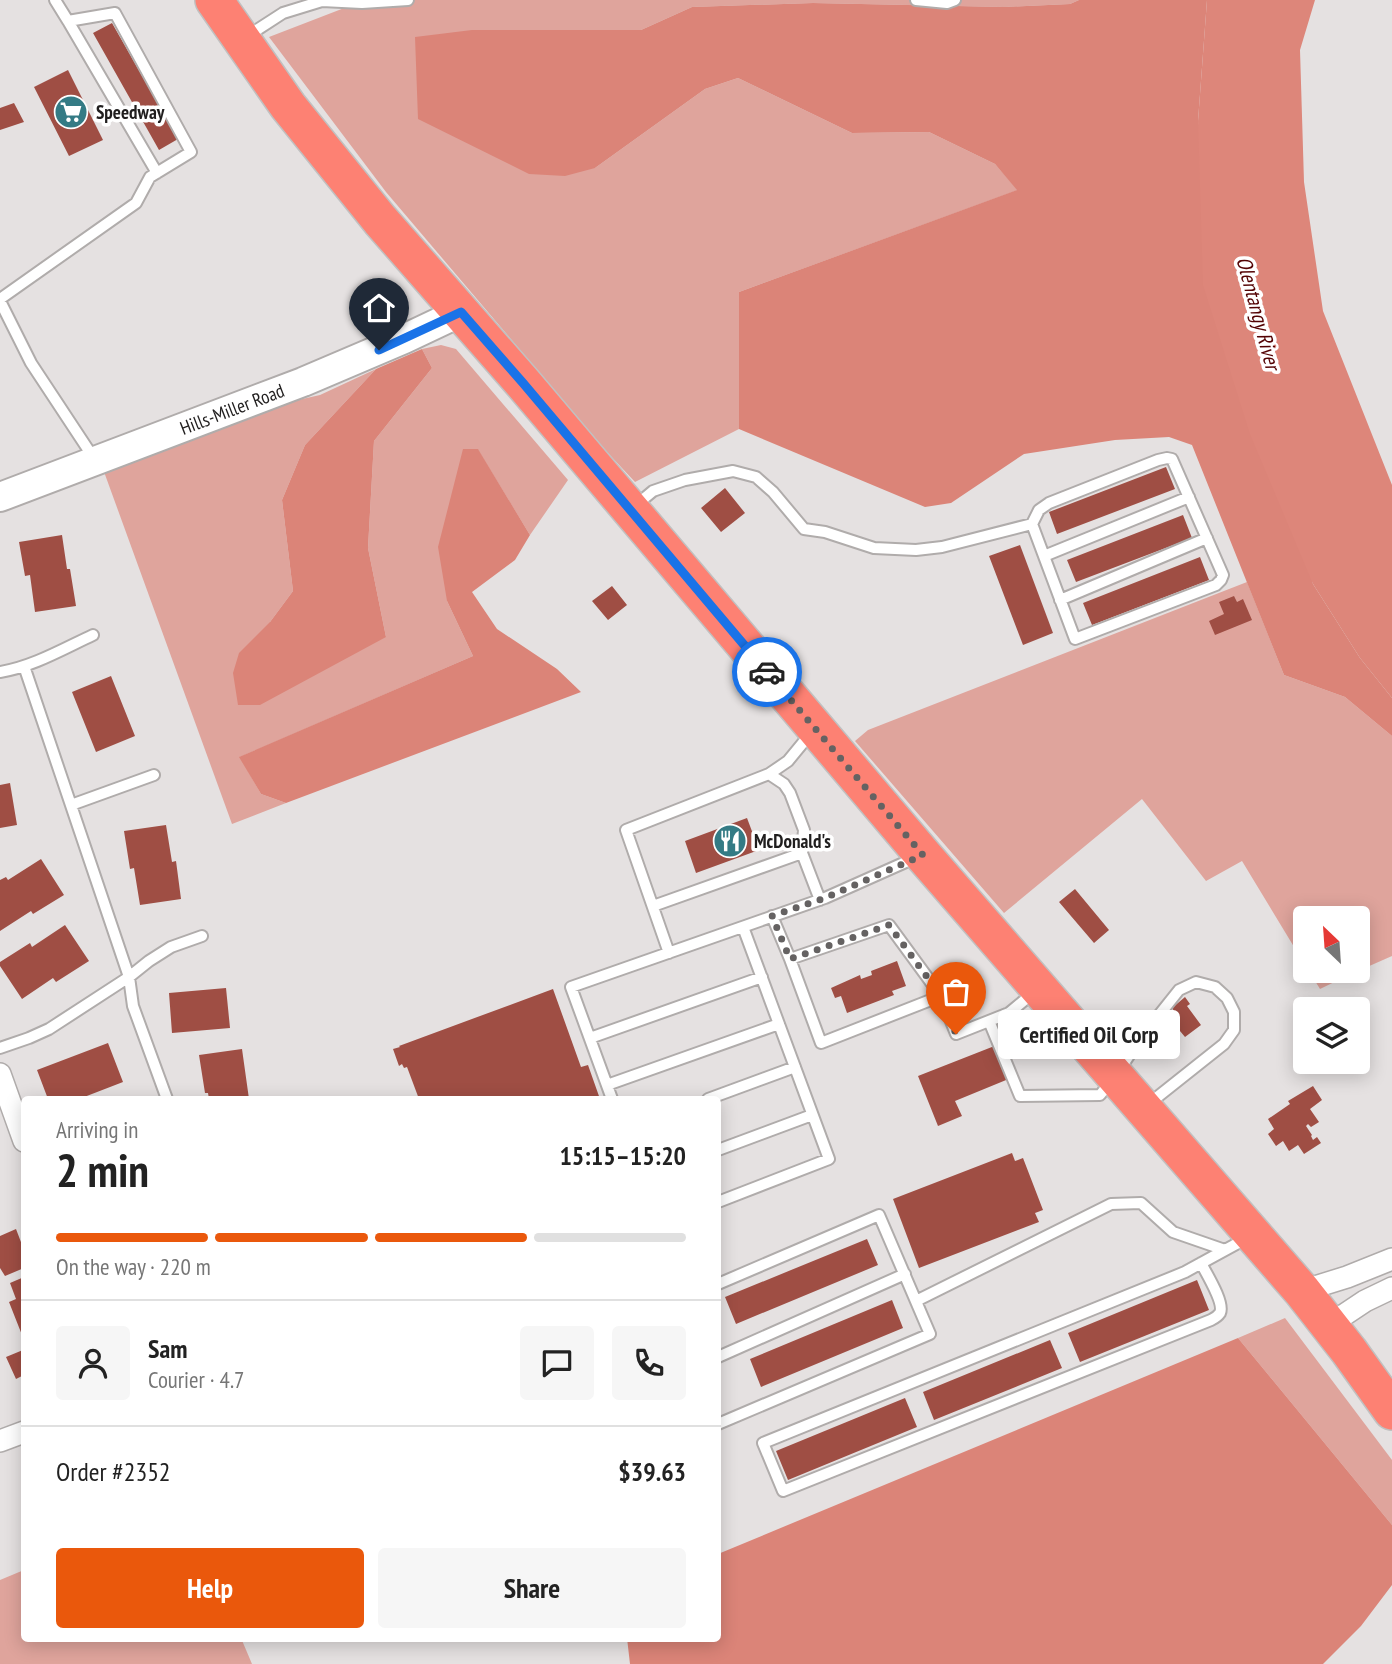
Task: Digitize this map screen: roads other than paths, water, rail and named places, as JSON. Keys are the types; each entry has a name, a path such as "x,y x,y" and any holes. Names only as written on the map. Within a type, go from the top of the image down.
{"highway":[{"path":"214,0 288,106 380,220 523,383 923,855 1144,1107 1239,1242 1302,1291 1392,1411"}],"street":[{"name":"Hills-Miller Road","path":"0,497 303,382 461,312"},
{"path":"0,1074 21,1133"},
{"path":"1302,1291 1392,1259"},
{"path":"1329,1325 1392,1287"},
{"path":"0,1441 21,1433"}],"lane":[{"path":"55,0 157,173"},
{"path":"240,40 284,13 322,1 362,3 408,0"},
{"path":"916,0 947,3 955,0"},
{"path":"68,21 115,13 191,152 149,177 136,203 0,300 31,363 95,460"},
{"path":"1172,459 1223,575 1216,585 1075,639 1032,524 1039,510 1049,503 1158,460 1172,459"},
{"path":"631,511 653,491 685,480 733,471 756,477 804,528 874,548 916,551 1032,524"},
{"path":"1044,556 1189,497"},
{"path":"1060,600 1207,538"},
{"path":"0,672 14,670 93,635"},
{"path":"24,666 129,977 133,1006 165,1096"},
{"path":"670,953 626,830 769,774 788,761 816,728"},
{"path":"769,774 784,784 790,793 804,830 802,853 820,900"},
{"path":"71,805 153,775"},
{"path":"653,906 802,853"},
{"path":"611,1096 571,987 820,900 923,855"},
{"path":"772,916 821,1043 941,996"},
{"path":"790,959 889,925 941,996 956,1034 1009,1013 1040,987"},
{"path":"721,1201 829,1159 743,928"},
{"path":"0,1048 49,1029 171,947 202,936"},
{"path":"590,1038 762,977"},
{"path":"989,1021 1020,1096 1100,1095 1140,1039 1180,990 1196,982 1215,987 1227,998 1234,1012 1234,1030 1224,1044 1144,1107"},
{"path":"607,1085 779,1024"},
{"path":"716,1096 795,1067"},
{"path":"721,1149 813,1115"},
{"path":"916,1301 1111,1204 1141,1203 1173,1232 1239,1242"},
{"path":"721,1283 879,1215 930,1334 721,1423"},
{"path":"1201,1263 1222,1309 1219,1315 1211,1320 783,1490 763,1443 1185,1272 1201,1263 1239,1242"},
{"path":"721,1356 905,1274"}],"water":[{"name":"Olentangy River","path":"1207,0 1315,0 1300,50 1304,182 1323,311 1392,485 1392,698 1360,658 1313,584 1250,434 1203,285 1198,121"}],"place":[{"name":"Speedway","path":"71,112"},
{"name":"McDonald's","path":"730,841"},
{"name":"Certified Oil Corp","path":"956,1034"}]}
